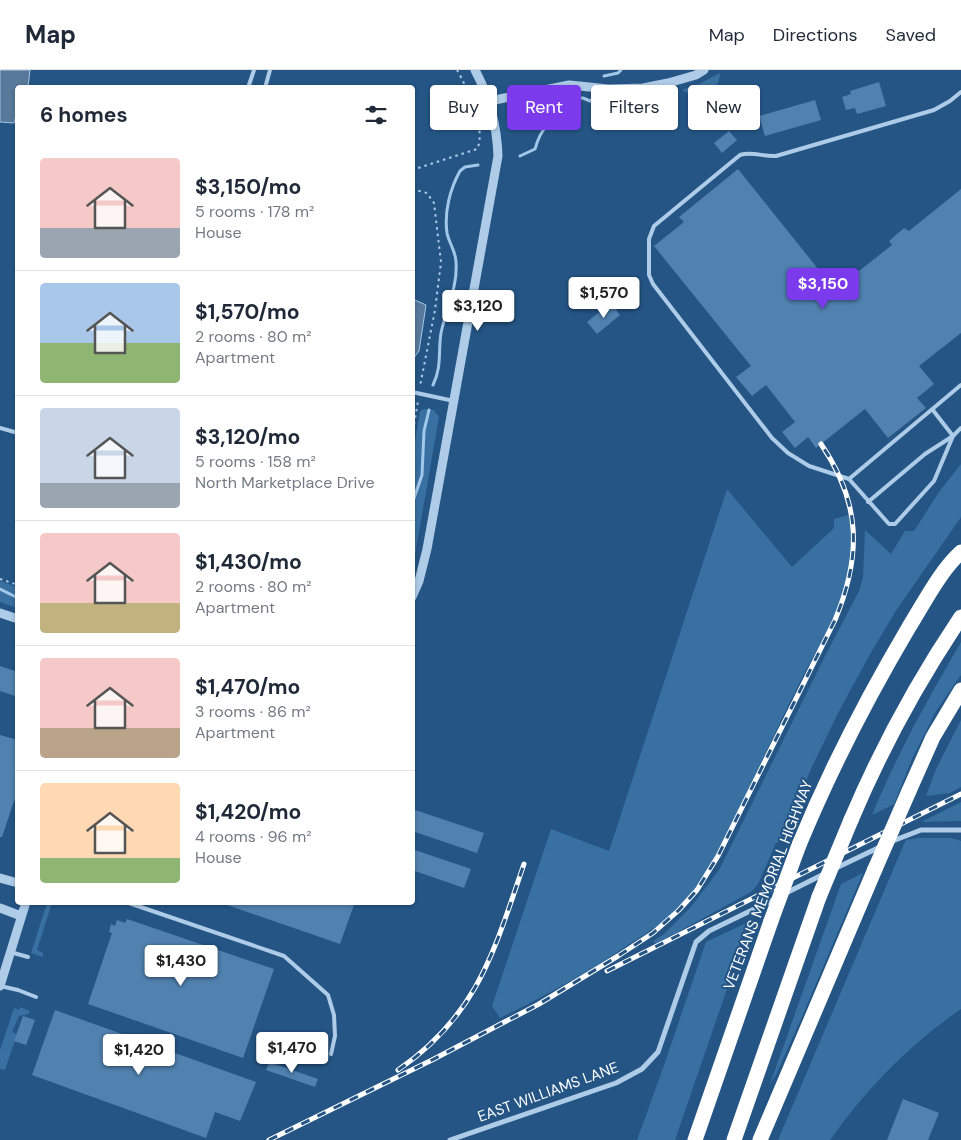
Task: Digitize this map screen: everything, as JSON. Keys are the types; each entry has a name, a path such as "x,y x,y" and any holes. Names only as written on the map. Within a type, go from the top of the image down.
{"highway":[{"name":"VETERANS MEMORIAL HIGHWAY","path":"696,1140 771,921 823,787 867,700 926,598 959,552"},
{"path":"734,1140 819,897 850,820 897,724 961,617"},
{"path":"760,1140 933,737 961,690"}],"street":[{"path":"475,70 482,85"},
{"path":"497,100 569,85 609,89 643,88 696,75 704,70"},
{"path":"415,589 424,564 498,156 496,130"},
{"path":"0,613 15,618"},
{"name":"EAST WILLIAMS LANE","path":"450,1140 616,1083 642,1069 658,1052 696,942 709,931 910,833 931,830 961,830"},
{"path":"0,878 15,882"},
{"path":"0,986 25,905"},
{"path":"0,908 21,916"}],"lane":[{"path":"249,85 254,70"},
{"path":"266,85 270,70"},
{"path":"953,436 934,481 895,524 887,523 849,479 809,466 788,453 772,438 652,284 649,275 650,234 657,222 740,156 751,153 763,156 776,156 934,110 961,92"},
{"path":"849,479 961,385"},
{"path":"415,393 454,401"},
{"path":"932,409 953,436"},
{"path":"0,428 15,432"},
{"path":"868,502 961,428"},
{"path":"135,905 284,956 328,995 334,1015 335,1036 332,1054"},
{"path":"10,952 28,957"},
{"path":"0,986 36,997"}],"path":[{"path":"415,169 477,149 479,146 478,122 464,81 457,70"},
{"path":"415,191 427,193 434,203 441,262 435,310 421,384"},
{"path":"415,422 418,406"},
{"path":"0,579 15,584"}],"shaded area":[{"path":"0,70 30,70 28,85 15,85 14,123 0,122"},
{"path":"720,73 717,85 696,85"},
{"path":"688,88 688,94 682,90"},
{"path":"415,300 426,305 419,351 415,356"},
{"path":"424,409 434,410 439,417 415,555 415,440 420,411"},
{"path":"961,464 961,517 895,612 869,656 838,713 780,841 776,843 758,884 751,892 656,944 653,941 663,935 690,908 719,870 859,591 863,577 865,530 891,554 905,531 914,531 939,492"},
{"path":"727,489 792,567 834,528 834,519 849,515 852,537 852,560 839,605 722,843 711,864 690,895 663,921 613,955 566,984 500,1018 492,1006 551,829 609,851"},
{"path":"0,581 15,586 15,607 0,602"},
{"path":"961,642 961,675 936,711 912,759 894,804 872,815 902,748"},
{"path":"961,720 961,787 950,793 926,796 936,769"},
{"path":"961,802 961,821 921,822"},
{"path":"951,838 961,841 961,1009 924,1037 890,1069 858,1103 830,1140 778,1140 904,844 906,840"},
{"path":"863,873 801,1019 776,1075 770,1084 841,884"},
{"path":"46,905 51,905 37,950 43,953 43,957 31,953"},
{"path":"746,923 725,987 727,989 675,1140 637,1140 706,942"},
{"path":"20,1007 30,1011 28,1014 19,1016 12,1032 17,1034 5,1070 0,1069 0,1050 14,1008 19,1010"}],"building":[{"path":"879,82 886,106 857,114 855,108 846,110 842,97 851,94 850,91"},
{"path":"815,100 821,120 765,136 760,116"},
{"path":"729,131 737,140 722,153 714,143"},
{"path":"738,169 835,290 892,245 889,241 904,228 909,231 961,189 961,333 919,366 934,384 917,398 926,408 888,438 865,409 816,448 808,437 795,448 782,432 795,422 766,385 752,396 736,377 751,366 654,246 684,222 679,217"},
{"path":"611,303 620,315 597,334 587,322"},
{"path":"0,666 15,671 15,696 0,691"},
{"path":"0,735 15,739 15,798 2,837 0,837"},
{"path":"415,810 484,833 477,853 415,832"},
{"path":"415,850 471,869 464,888 415,871"},
{"path":"227,905 354,905 340,944"},
{"path":"127,919 274,969 243,1058 88,1004 112,933 109,932 111,924 115,926 117,920 125,923"},
{"path":"55,1010 256,1082 240,1121 215,1112 206,1138 32,1075"},
{"path":"23,1016 35,1020 26,1045 14,1041"},
{"path":"269,1062 318,1079 315,1087 266,1070"},
{"path":"903,1099 939,1113 928,1140 887,1140"}],"waterway":[{"path":"604,76 618,73 621,70"},
{"path":"520,156 535,149 544,129 562,119 570,98 591,100"},
{"path":"433,385 439,366 441,333 456,271 455,255 446,225 449,201 453,185 460,171 465,167 478,165"},
{"path":"415,495 422,475 424,431 429,410"},
{"path":"0,589 15,596"}],"railway":[{"path":"269,1140 432,1060 539,1004 653,933 679,910 697,890 718,856 835,620 844,596 853,551 850,508 844,487 821,444"},
{"path":"607,971 961,794"},
{"path":"398,1070 425,1049 447,1027 465,1004 480,979 492,953 524,864"}]}
